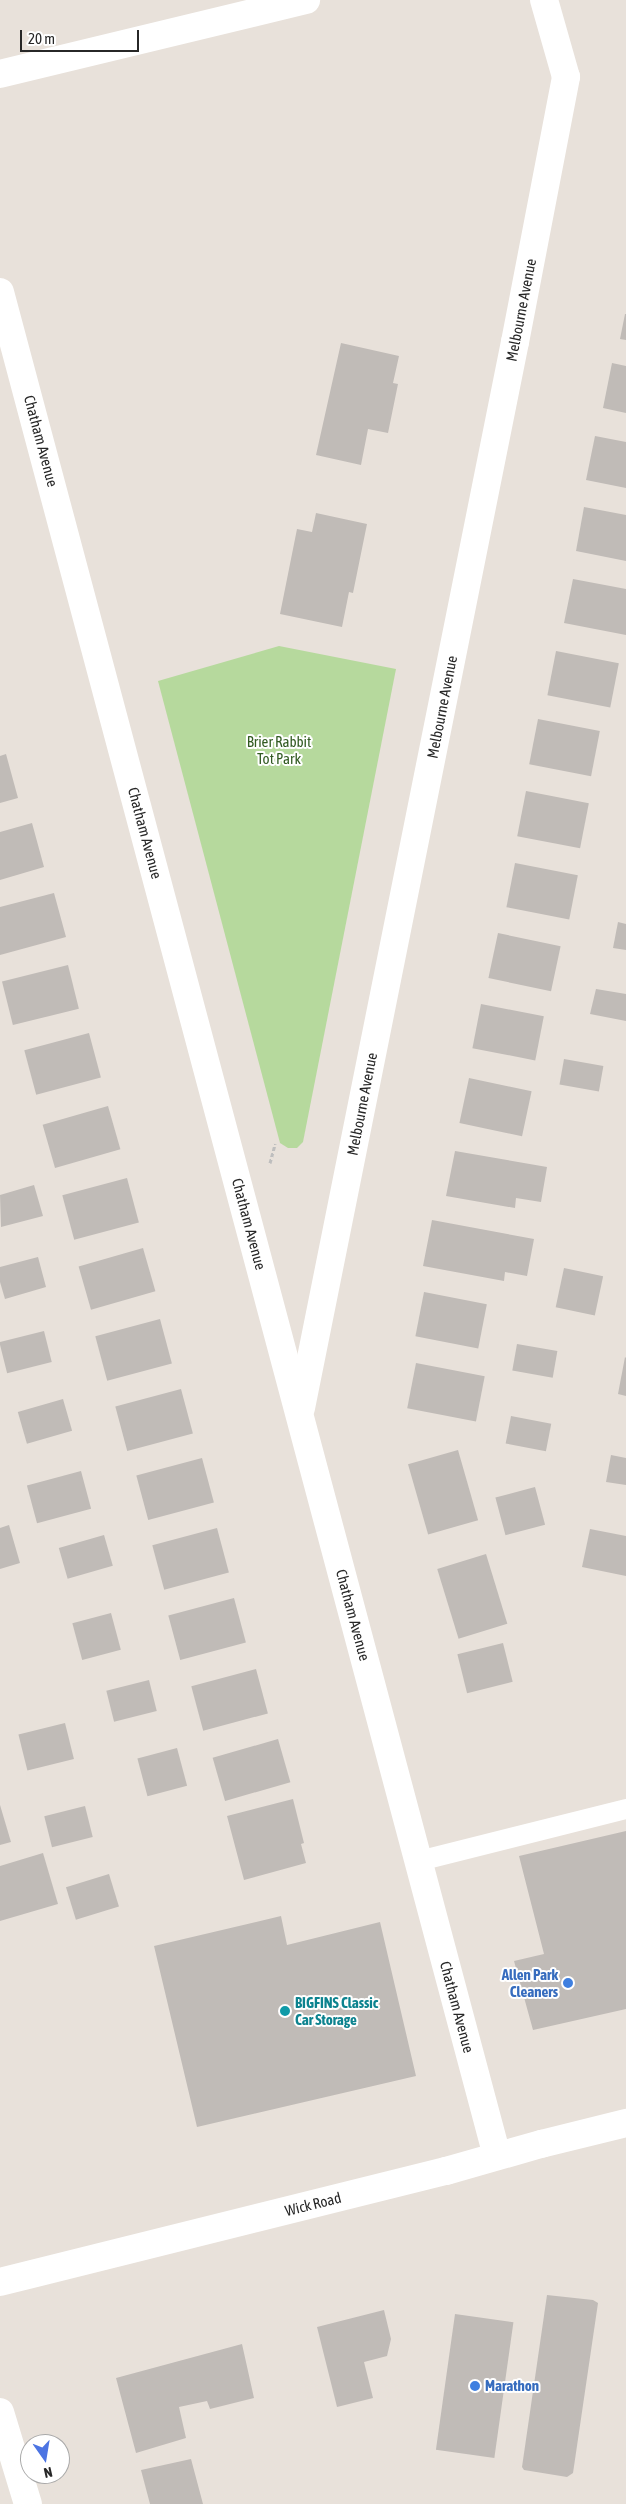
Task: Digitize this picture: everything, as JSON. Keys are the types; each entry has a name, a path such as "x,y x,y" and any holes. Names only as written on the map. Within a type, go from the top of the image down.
{"street":[{"path":"0,74 306,0"},
{"name":"Melbourne Avenue","path":"300,1415 515,342 566,77 544,0"},
{"name":"Chatham Avenue","path":"0,292 497,2156"},
{"name":"Wick Road","path":"0,2282 446,2171 626,2123"},
{"path":"0,2412 28,2504"}],"lane":[{"path":"419,1861 626,1809"}],"path":[{"path":"268,1171 275,1144"}],"green space":[{"name":"Brier Rabbit Tot Park","path":"279,646 396,669 303,1142 297,1148 288,1148 280,1143 158,681"}],"building":[{"path":"626,314 626,340 620,339"},
{"path":"341,343 399,356 393,383 398,384 388,433 368,429 361,465 316,455"},
{"path":"612,363 626,366 626,413 603,408"},
{"path":"595,436 626,442 626,488 586,480"},
{"path":"584,507 626,515 626,561 576,551"},
{"path":"316,513 367,524 353,593 349,592 342,627 280,614 297,529 312,532"},
{"path":"573,579 626,589 626,635 564,623"},
{"path":"556,651 619,663 610,707 547,695"},
{"path":"538,719 600,731 591,776 529,764"},
{"path":"6,754 18,798 0,803 0,756"},
{"path":"526,791 589,803 580,848 517,836"},
{"path":"32,823 44,867 0,880 0,832"},
{"path":"515,863 578,875 569,919 506,907"},
{"path":"54,893 66,937 0,955 0,907"},
{"path":"618,922 626,924 626,950 613,948"},
{"path":"498,933 561,946 551,991 488,978"},
{"path":"68,965 79,1009 13,1025 2,981"},
{"path":"596,989 626,994 626,1021 590,1014"},
{"path":"481,1004 544,1016 535,1060 472,1048"},
{"path":"89,1033 101,1077 36,1095 24,1050"},
{"path":"564,1059 603,1066 599,1092 559,1085"},
{"path":"469,1078 532,1091 522,1136 459,1123"},
{"path":"108,1106 120,1149 55,1168 43,1125"},
{"path":"455,1151 547,1167 541,1202 516,1198 515,1208 446,1196"},
{"path":"127,1178 139,1222 74,1240 62,1195"},
{"path":"34,1185 43,1216 1,1227 0,1195"},
{"path":"432,1220 534,1239 527,1276 505,1272 504,1281 423,1266"},
{"path":"143,1248 155,1291 91,1310 79,1266"},
{"path":"38,1257 46,1287 5,1299 0,1282 0,1267"},
{"path":"564,1268 603,1276 595,1315 556,1307"},
{"path":"424,1292 487,1304 478,1348 415,1336"},
{"path":"160,1319 172,1363 107,1381 95,1336"},
{"path":"44,1331 52,1362 7,1373 0,1342"},
{"path":"517,1344 557,1351 553,1378 512,1371"},
{"path":"626,1358 626,1396 618,1394"},
{"path":"416,1363 485,1376 476,1422 407,1408"},
{"path":"181,1389 193,1433 127,1451 115,1407"},
{"path":"63,1399 72,1431 27,1444 18,1412"},
{"path":"511,1416 551,1424 546,1451 506,1443"},
{"path":"458,1450 478,1520 428,1535 408,1464"},
{"path":"611,1455 626,1458 626,1485 606,1482"},
{"path":"202,1458 214,1502 148,1520 136,1476"},
{"path":"81,1471 91,1509 37,1523 27,1485"},
{"path":"535,1487 545,1525 505,1535 495,1498"},
{"path":"9,1525 20,1563 0,1569 0,1528"},
{"path":"217,1528 229,1572 164,1590 152,1545"},
{"path":"590,1529 626,1536 626,1576 582,1567"},
{"path":"104,1535 113,1566 68,1579 59,1548"},
{"path":"486,1554 507,1624 459,1639 437,1569"},
{"path":"234,1598 246,1642 180,1660 168,1616"},
{"path":"111,1613 121,1650 82,1660 72,1623"},
{"path":"503,1643 513,1682 467,1693 457,1654"},
{"path":"256,1669 268,1713 203,1731 191,1686"},
{"path":"149,1680 157,1711 114,1722 106,1691"},
{"path":"65,1723 74,1759 27,1771 18,1735"},
{"path":"278,1739 290,1782 225,1801 213,1758"},
{"path":"177,1748 187,1786 147,1796 137,1759"},
{"path":"293,1799 304,1843 301,1844 306,1863 244,1880 227,1816"},
{"path":"0,1805 11,1842 0,1845"},
{"path":"85,1806 93,1837 52,1847 44,1816"},
{"path":"626,1831 626,2009 533,2030 514,1961 544,1954 519,1856"},
{"path":"43,1853 58,1904 0,1921 0,1866"},
{"path":"109,1874 119,1907 76,1920 66,1887"},
{"name":"BIGFINS Classic Car Storage","path":"281,1916 287,1945 380,1922 416,2076 197,2127 154,1946"},
{"path":"547,2295 593,2300 598,2303 573,2473 567,2477 524,2470 522,2467"},
{"path":"384,2310 391,2339 387,2356 364,2362 373,2398 337,2407 317,2327"},
{"name":"Marathon","path":"455,2314 513,2322 494,2458 436,2450"},
{"path":"242,2344 254,2398 210,2409 207,2401 179,2407 186,2438 136,2453 116,2378"},
{"path":"191,2459 203,2504 150,2504 141,2470"}],"place":[{"name":"Allen Park Cleaners","path":"568,1983"},
{"name":"BIGFINS Classic Car Storage","path":"285,2011"},
{"name":"Marathon","path":"475,2386"}]}
